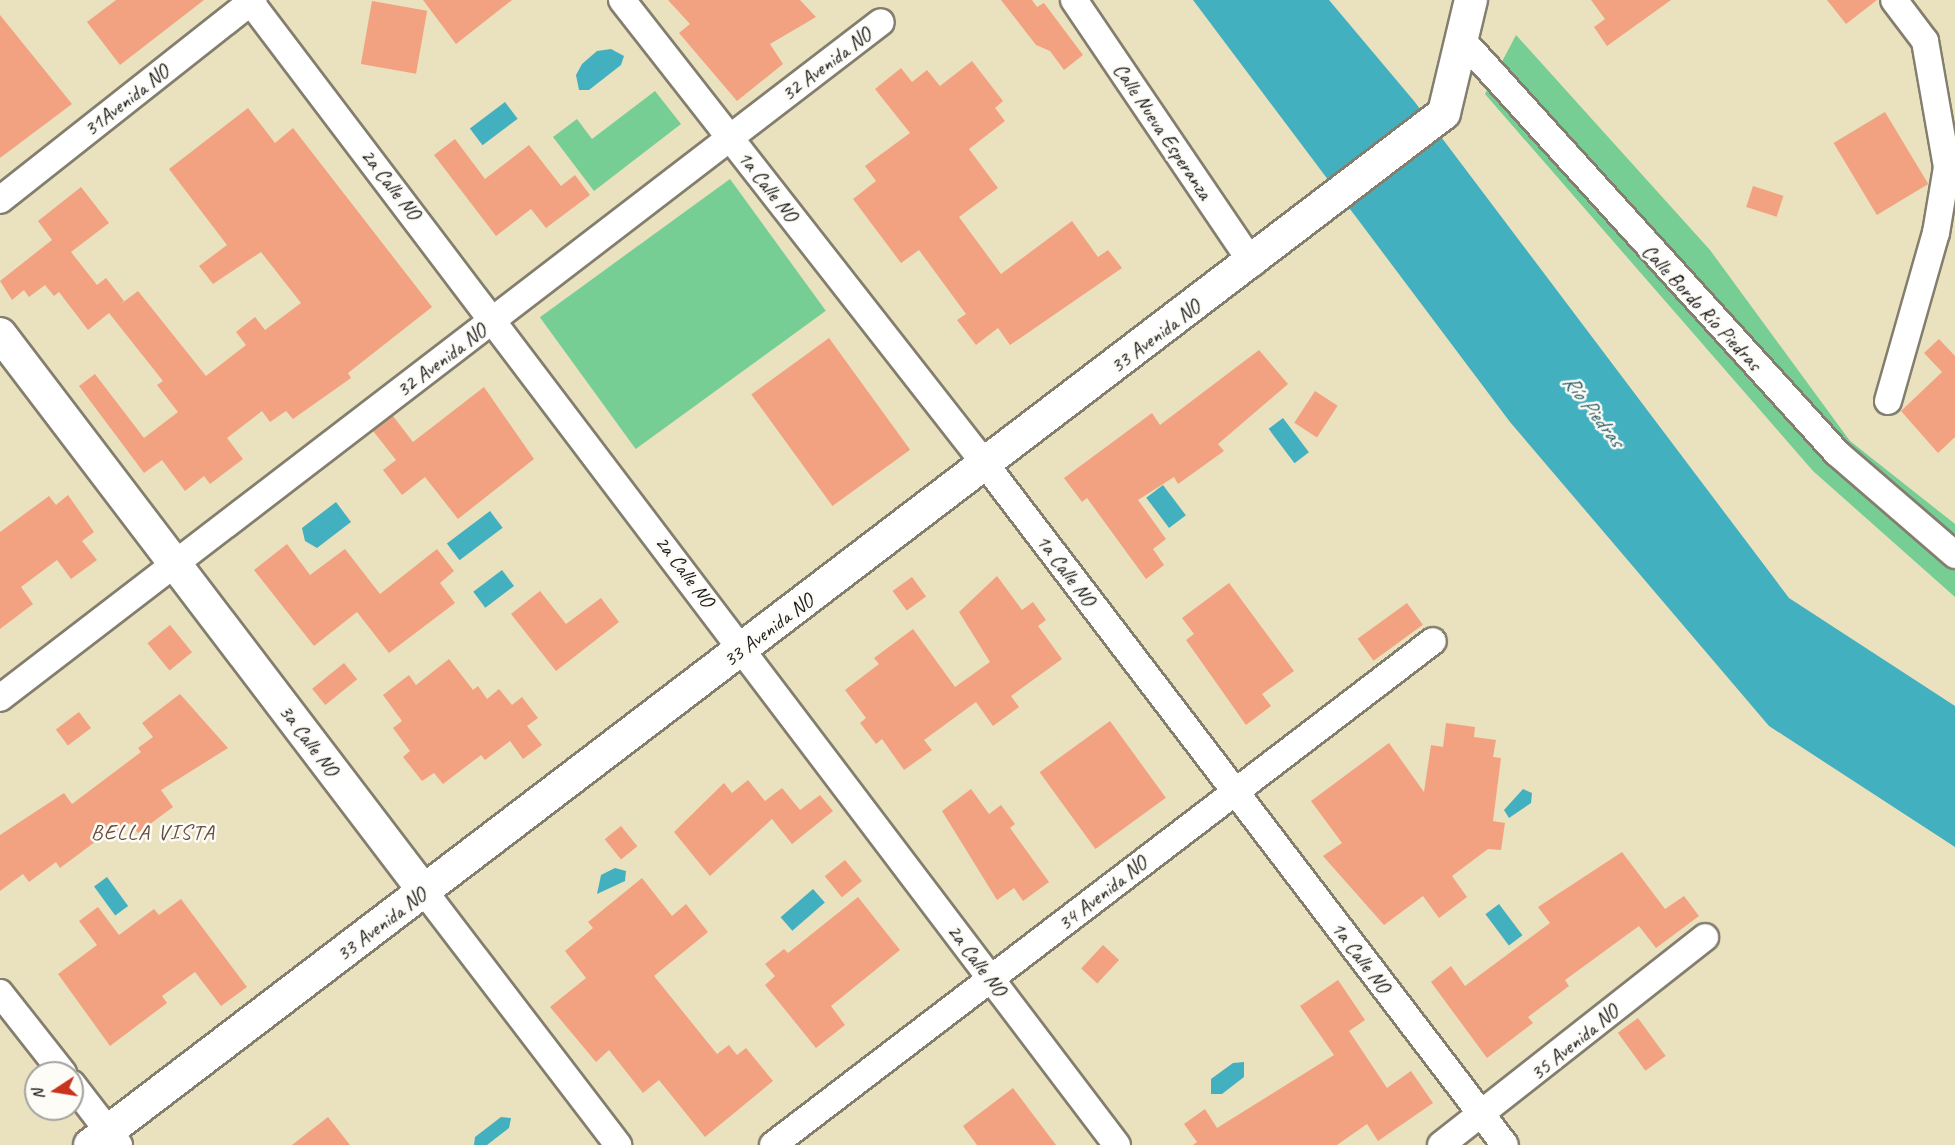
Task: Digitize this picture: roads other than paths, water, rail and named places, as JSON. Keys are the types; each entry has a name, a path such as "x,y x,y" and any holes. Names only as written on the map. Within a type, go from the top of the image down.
{"street":[{"name":"1a Calle NO","path":"622,0 986,465 1505,1145"},
{"name":"Calle Nueva Esperanza","path":"1074,0 1252,262"},
{"path":"1465,43 1471,0"},
{"path":"1888,401 1936,233 1947,167 1925,41 1894,0"},
{"name":"31Avenida NO","path":"0,200 251,1"},
{"name":"2a Calle NO","path":"251,1 495,318 1117,1145"},
{"name":"32 Avenida NO","path":"0,698 881,22"},
{"name":"33 Avenida NO","path":"106,1140 424,891 1329,204 1444,112 1465,43"},
{"name":"Calle Bordo Río Piedras","path":"1465,43 1837,453 1955,555"},
{"name":"3a Calle NO","path":"0,334 618,1145"},
{"name":"34 Avenida NO","path":"773,1145 1432,642"},
{"name":"35 Avenida NO","path":"1441,1145 1482,1116 1705,937"},
{"path":"0,993 54,1061"},
{"path":"84,1104 106,1140"}],"water":[{"name":"Río Piedras","path":"1193,0 1329,0 1414,101 1789,598 1955,706 1955,847 1769,726 1510,422"},
{"path":"611,49 624,56 621,65 589,90 579,90 576,75 582,64 597,51"},
{"path":"505,102 518,119 482,145 470,128"},
{"path":"1283,418 1309,452 1295,463 1269,429"},
{"path":"1163,485 1186,515 1169,528 1146,498"},
{"path":"336,502 351,522 317,548 305,541 302,528"},
{"path":"490,511 503,528 460,560 447,543"},
{"path":"502,570 514,586 485,608 473,592"},
{"path":"1523,789 1532,793 1531,803 1509,818 1504,810"},
{"path":"615,868 626,871 625,881 597,894 601,875"},
{"path":"107,877 128,906 115,916 94,886"},
{"path":"813,889 825,903 792,931 781,917"},
{"path":"1499,904 1522,935 1509,945 1485,914"},
{"path":"1244,1062 1244,1077 1222,1094 1211,1094 1211,1079 1233,1063"},
{"path":"501,1117 511,1118 509,1128 487,1145 474,1145 475,1137"}],"district":[{"name":"BELLA VISTA","path":"153,833"}]}
